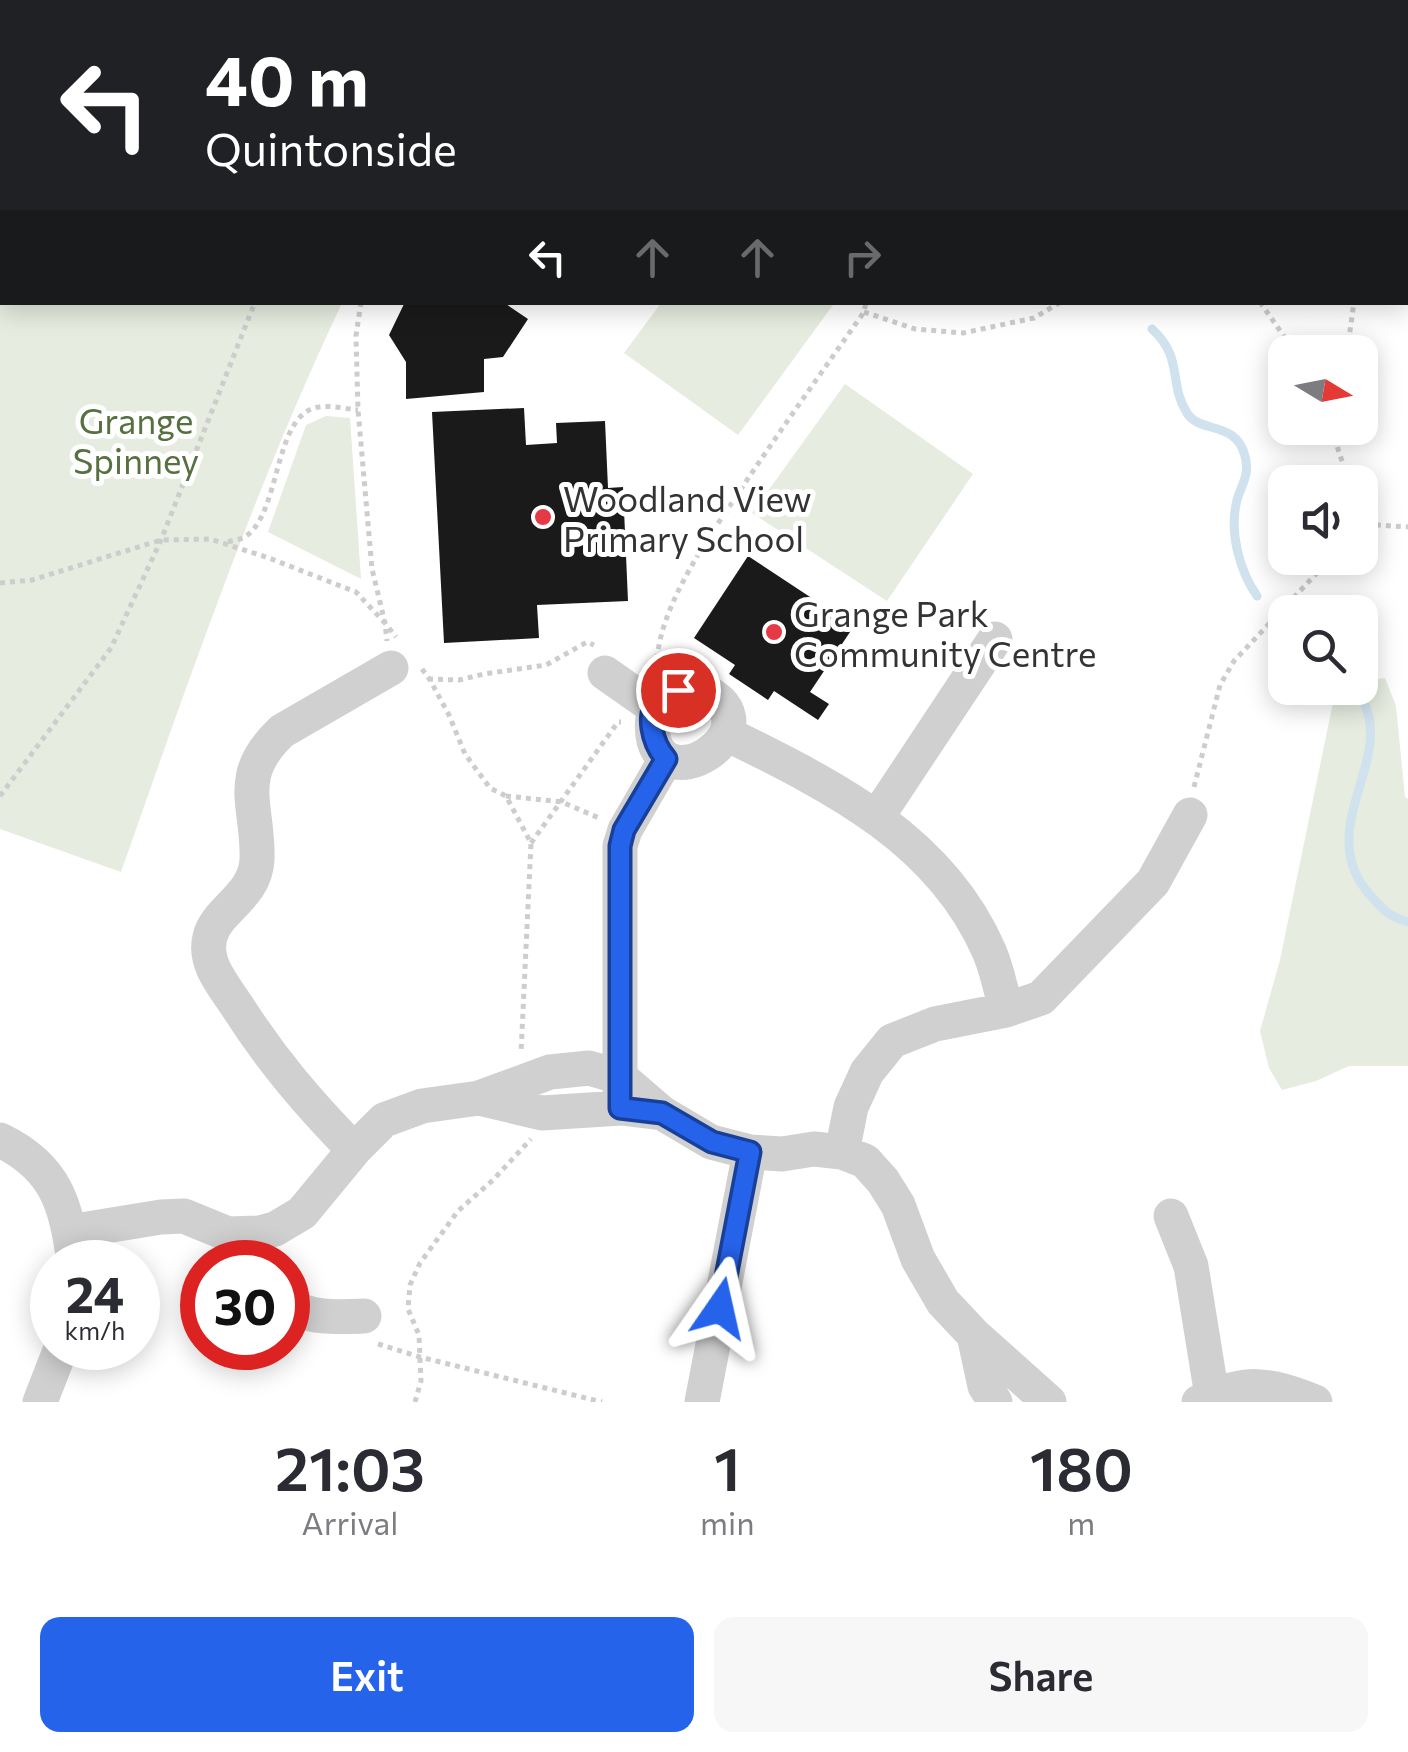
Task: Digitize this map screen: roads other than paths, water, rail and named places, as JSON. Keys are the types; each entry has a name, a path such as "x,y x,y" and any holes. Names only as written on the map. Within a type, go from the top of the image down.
{"street":[{"path":"877,817 995,639"},
{"path":"354,1150 306,1102 264,1050 212,966 209,942 211,932 249,887 257,863 250,799 260,756 282,731 402,657"},
{"path":"604,661 656,709 656,748 666,759 683,764 716,749 727,734 729,716 720,701 709,693 694,688 656,709"},
{"path":"727,734 809,774 877,817 919,850 966,908 990,952 1006,1010"},
{"path":"620,1093 620,846 624,830 666,759"},
{"path":"842,1152 852,1107 866,1072 892,1041 935,1024 1006,1010 1041,998 1153,882 1190,815"},
{"path":"267,1240 275,1228 302,1213 384,1120 422,1106 478,1098 550,1072 589,1068 620,1093 712,1142 750,1152 842,1152 865,1161 898,1205 918,1259 944,1302 974,1335 1049,1402"},
{"path":"478,1098 542,1113 620,1093"},
{"path":"0,1140 31,1158 51,1181 60,1197 70,1240"},
{"path":"702,1402 750,1152"},
{"path":"92,1240 161,1216 198,1220 243,1240"},
{"path":"1172,1216 1191,1266 1205,1399 1240,1386 1269,1387 1315,1402"},
{"path":"310,1314 370,1330"},
{"path":"974,1335 986,1386 995,1402"},
{"path":"40,1402 53,1370"}],"waterway":[{"path":"1152,329 1168,350 1187,413 1200,424 1234,437 1245,456 1246,474 1237,500 1235,537 1241,562 1257,596"},
{"path":"1364,705 1370,737 1352,816 1349,843 1354,870 1380,906 1408,922"}],"place":[{"name":"Woodland View Primary School","path":"543,517"},
{"name":"Grange Park Community Centre","path":"774,632"}],"park label":[{"name":"Grange Spinney","path":"136,439"}]}
